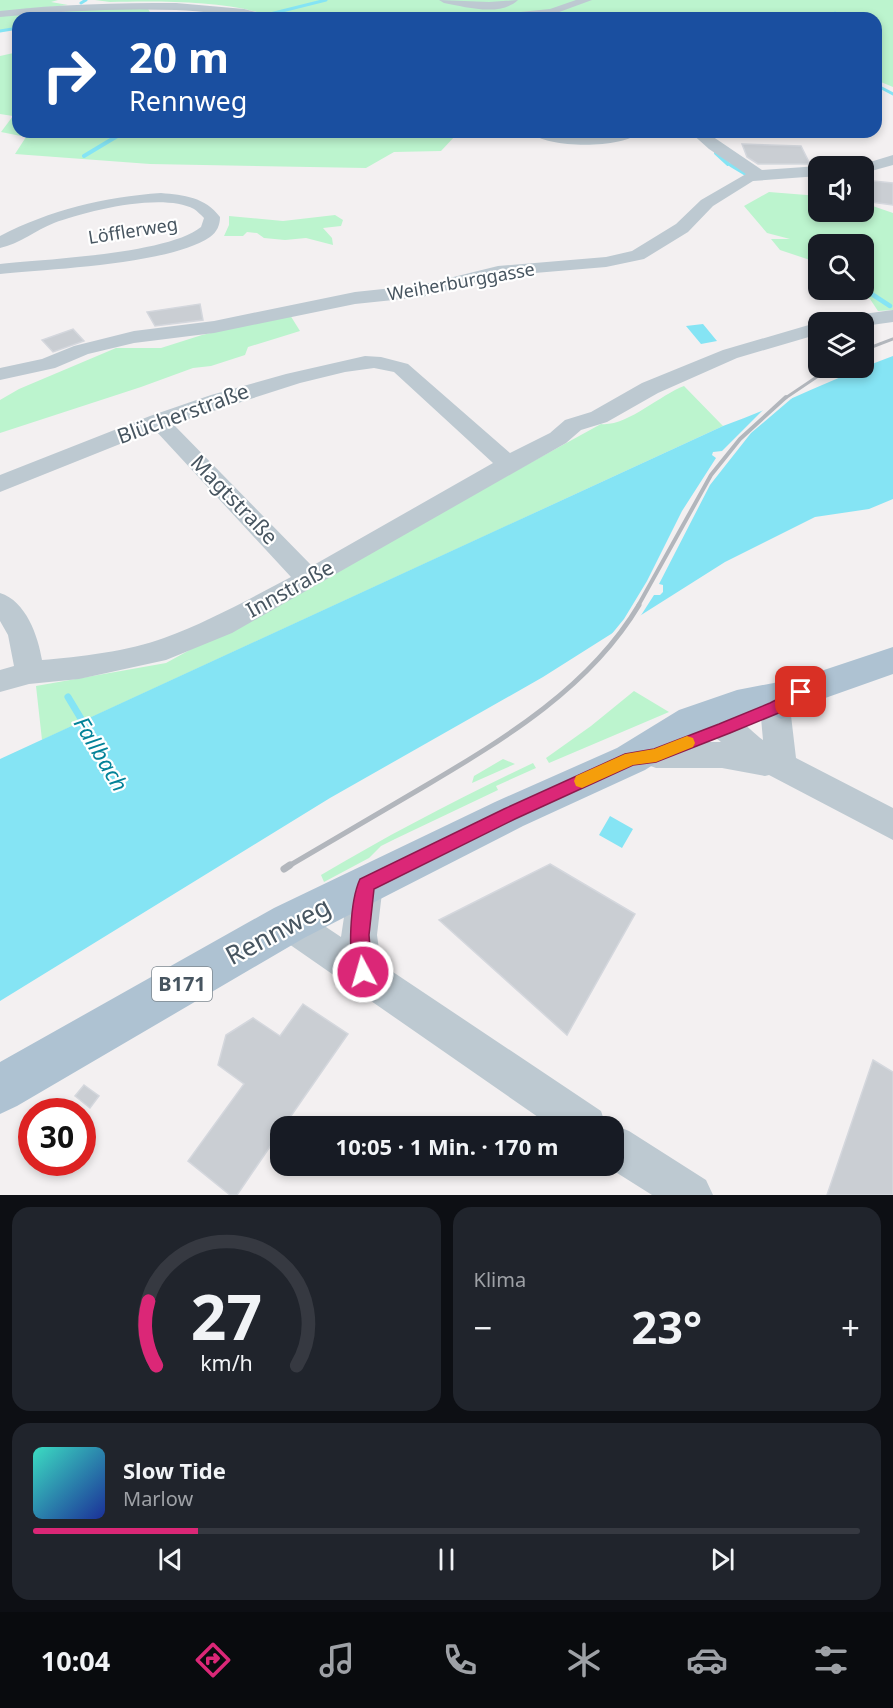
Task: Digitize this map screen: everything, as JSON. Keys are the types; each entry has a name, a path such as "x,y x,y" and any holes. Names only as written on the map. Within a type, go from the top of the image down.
{"main road":[{"name":"Rennweg","path":"0,1089 289,923 510,814 643,757 678,729 716,721 788,700 893,660"}],"street":[{"path":"444,0 491,5 513,0"},
{"path":"551,12 587,0"},
{"path":"21,12 84,6 163,3 235,7 250,12"},
{"path":"563,138 592,140 602,138"},
{"path":"704,138 759,175"},
{"path":"874,165 893,160"},
{"name":"Weiherburggasse","path":"0,393 48,364 81,350 134,337 214,327 355,298 422,291 498,271 606,262 638,255 682,228 707,203 747,178 808,172"},
{"name":"Löfflerweg","path":"0,243 40,223 67,214 139,199 188,201 207,209 212,217 210,228 203,234 173,247 0,269"},
{"path":"874,319 893,316"},
{"name":"Innstraße","path":"0,681 29,673 79,668 166,649 222,626 558,438 573,425 599,417 650,388 730,354 808,331"},
{"name":"Blücherstraße","path":"0,484 158,421 243,391 312,373 372,362 401,368 508,464"},
{"name":"Weiherburggasse","path":"0,374 48,364"},
{"name":"Magtstraße","path":"158,421 309,579"},
{"path":"0,603 13,615 27,646 29,673"},
{"path":"780,766 788,700"},
{"path":"716,721 753,750 780,766 893,825"},
{"path":"643,757 722,755 780,766"},
{"path":"363,972 359,935 366,885"},
{"path":"289,923 572,1116"},
{"path":"624,1152 692,1195"}],"green space":[{"path":"0,0 58,0 51,2 68,5 0,13"},
{"path":"95,0 893,0 893,87 882,82 882,12 257,12 194,3"},
{"path":"146,5 150,12 53,12"},
{"path":"12,15 12,28 0,31 0,16"},
{"path":"12,53 12,116 0,114 0,56"},
{"path":"12,117 12,134 1,132"},
{"path":"25,138 453,138 441,151 394,152 366,168 150,164 15,154"},
{"path":"769,192 808,195 808,222 874,222 874,206 893,213 893,310 878,311 871,300 874,300 874,234 808,234 808,259 780,250 771,239 790,239 767,233 744,206"},
{"path":"335,215 343,220 341,226 323,228 332,238 333,245 306,238 285,240 264,238 257,233 247,232 243,236 224,236 229,225 229,216 283,221"},
{"path":"290,315 300,331 248,347 245,355 211,366 193,368 0,433 0,400 19,389 116,348 161,348 202,335"},
{"path":"684,386 723,426 42,740 36,686 166,663 601,424 611,424 632,416"},
{"path":"634,691 669,712 549,763 546,758"},
{"path":"503,759 515,764 472,783 474,776"},
{"path":"533,763 536,768 496,786 498,790 381,846 369,858 324,882 321,875 347,860 426,816"}],"water":[{"path":"703,324 717,341 701,344 686,326"},
{"path":"893,356 893,499 869,509 815,517 725,562 543,677 330,798 0,1001 0,759 723,426 839,378 874,378 874,364"},
{"path":"610,816 633,829 622,848 599,835"}],"pier":[{"path":"798,393 751,433 710,485 659,584 663,585 663,592 660,595 654,595 638,620 606,641 624,619 647,581 682,511 716,458 712,455 713,452 722,451 766,407"}],"building":[{"path":"742,144 801,146 808,164 758,164 747,157"},
{"path":"874,181 893,183 893,205 874,202"},
{"path":"200,304 203,320 155,326 147,312"},
{"path":"73,329 84,341 53,352 42,340"},
{"path":"550,864 635,914 567,1035 439,920"},
{"path":"303,1004 348,1034 291,1116 270,1116 270,1147 237,1195 230,1195 188,1161 244,1084 218,1065 226,1035 253,1018 280,1036"},
{"path":"873,1060 893,1072 893,1195 827,1195"},
{"path":"84,1085 99,1096 96,1100 96,1098 75,1096"}],"waterway":[{"name":"Fallbach","path":"81,3 86,0"},
{"path":"278,12 326,0"},
{"name":"Fallbach","path":"0,31 12,29"},
{"path":"882,88 893,94"},
{"path":"84,156 114,138"},
{"path":"716,153 728,164"},
{"path":"731,165 746,174"},
{"path":"874,296 890,306"},
{"name":"Fallbach","path":"68,697 86,727"}],"railway":[{"path":"874,346 893,339"},
{"path":"784,399 815,378"},
{"path":"638,606 711,475 740,439 786,397"},
{"path":"287,867 486,749 544,708 596,661 639,605"}],"slow traffic":[{"path":"582,781 631,759 656,755 687,743"}],"route":[{"path":"363,972 359,935 366,885 510,814 631,759 656,755 775,707 801,692"}]}
